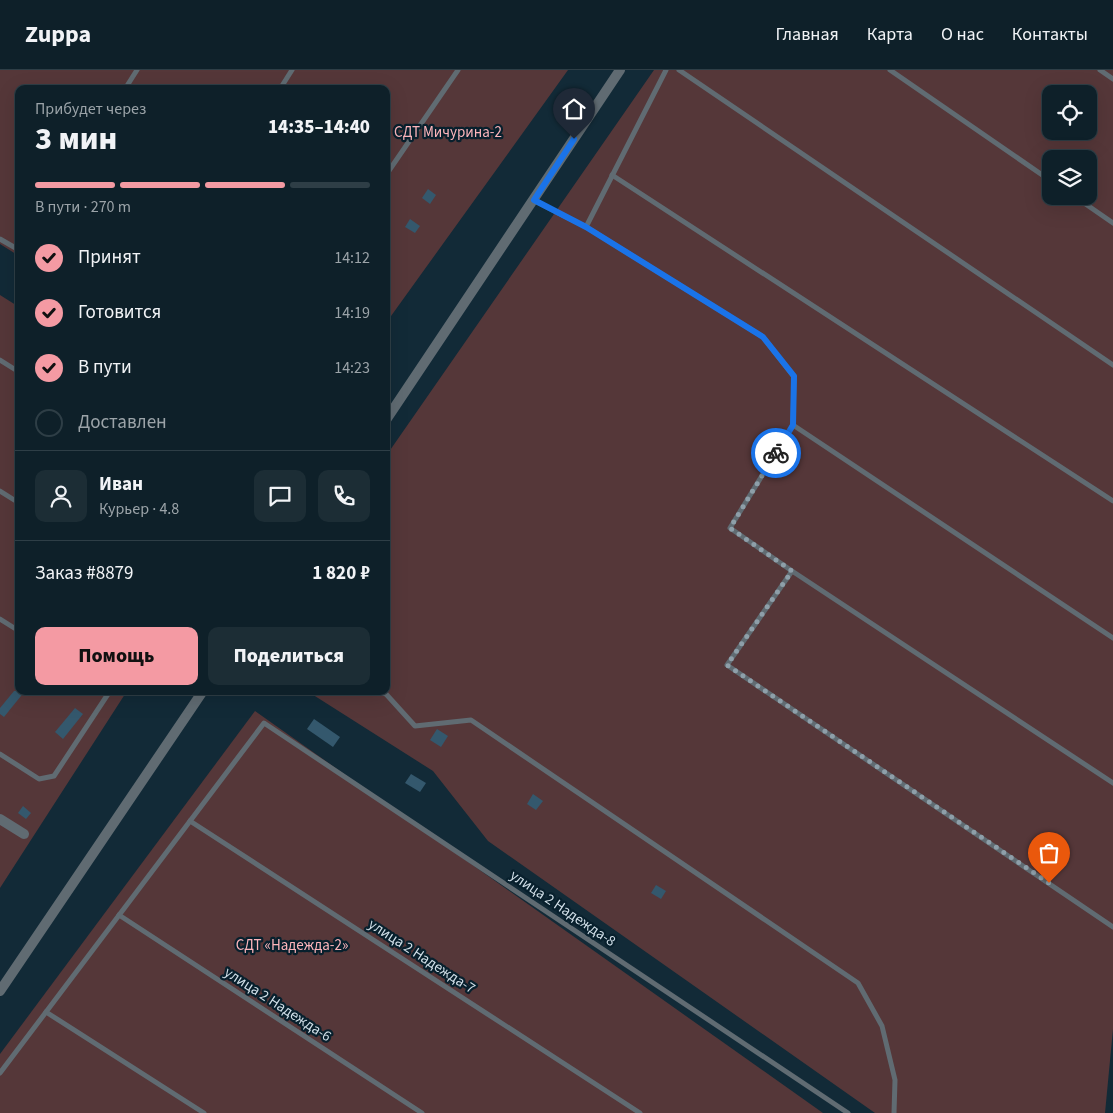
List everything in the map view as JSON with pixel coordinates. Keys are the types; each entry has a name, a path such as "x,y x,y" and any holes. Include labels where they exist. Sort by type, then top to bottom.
{"street":[{"path":"390,414 620,70"},
{"path":"0,991 200,695"},
{"path":"0,819 24,834"}],"lane":[{"path":"128,85 137,70"},
{"path":"283,85 292,70"},
{"path":"390,169 458,70"},
{"path":"586,227 666,70"},
{"path":"679,70 1113,365"},
{"path":"890,70 1042,175"},
{"path":"1100,70 1113,79"},
{"path":"612,175 1113,501"},
{"path":"534,200 586,227 763,337 794,376 793,425 730,528 1113,783"},
{"path":"1087,205 1113,223"},
{"path":"0,239 15,248"},
{"path":"0,360 15,369"},
{"path":"793,425 1113,638"},
{"path":"0,491 15,500"},
{"path":"792,571 727,665 1113,927"},
{"path":"0,619 15,628"},
{"path":"0,754 39,779 54,776 107,695"},
{"path":"387,695 415,726 471,720 858,983 882,1026 895,1080 894,1113"},
{"name":"улица 2 Надежда-8","path":"190,821 264,723 848,1113"},
{"path":"0,1073 190,821"},
{"name":"улица 2 Надежда-7","path":"190,821 640,1113"},
{"name":"улица 2 Надежда-6","path":"119,915 422,1113"},
{"path":"46,1012 204,1113"}],"green space":[{"name":"СДТ Мичурина-2","path":"0,70 568,70 390,317 390,85 15,85 15,253 0,244"},
{"path":"654,70 1113,70 1113,1029 1105,1113 875,1113 488,841 433,771 313,695 390,695 390,450"},
{"path":"0,295 15,304 15,695 124,695 0,888"},
{"name":"СДТ «Надежда-2»","path":"255,711 823,1113 0,1113 0,1054"}],"building":[{"path":"428,189 436,195 430,204 422,198"},
{"path":"410,219 420,226 415,233 405,227"},
{"path":"14,691 15,695 22,695 4,717 0,714 0,708"},
{"path":"75,708 83,714 63,739 55,732"},
{"path":"314,719 340,737 333,747 307,729"},
{"path":"437,729 448,736 441,747 430,740"},
{"path":"411,774 426,783 420,792 405,783"},
{"path":"533,794 543,801 536,810 527,804"},
{"path":"23,806 31,813 26,819 18,813"},
{"path":"656,885 666,891 661,899 651,893"}],"way so far":[{"path":"776,453 730,528 792,571 727,665 1049,883"}],"route":[{"path":"574,139 534,200 586,227 763,337 794,376 793,425 776,453"}]}
